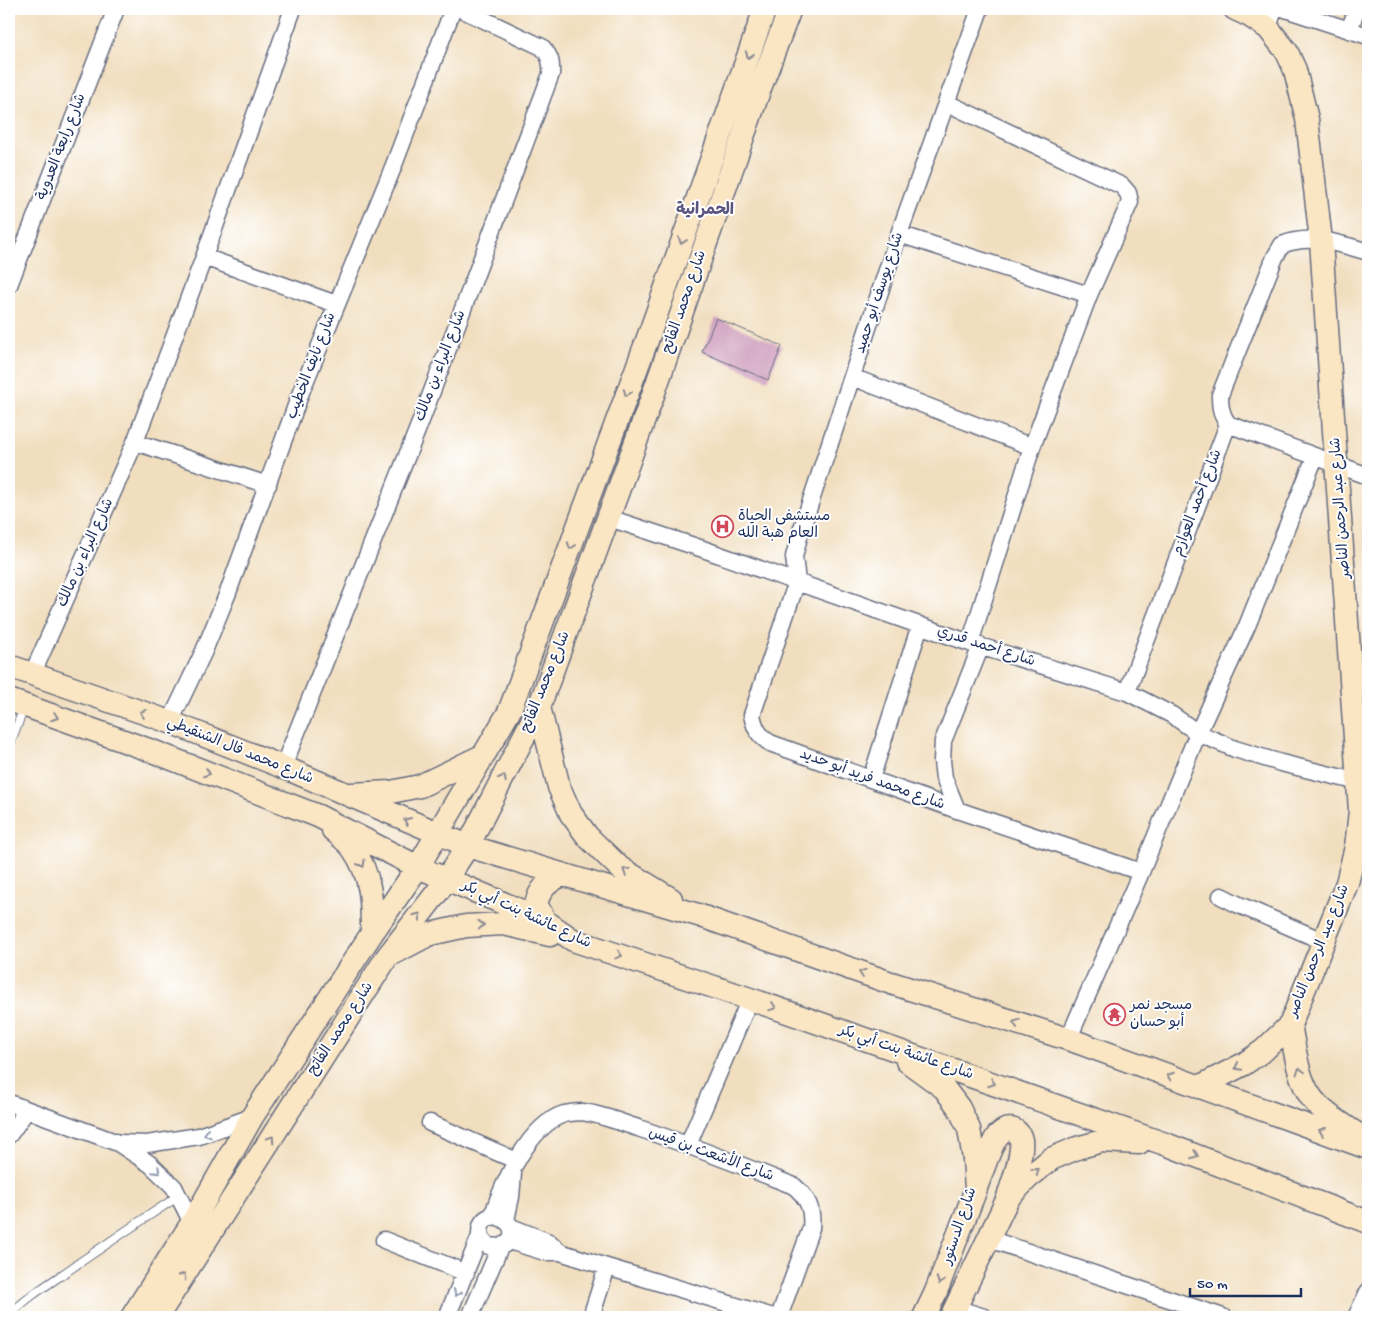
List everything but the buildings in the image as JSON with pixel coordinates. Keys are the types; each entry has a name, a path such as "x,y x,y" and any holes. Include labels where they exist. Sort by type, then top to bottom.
{"main road":[{"name":"شارع محمد الفاتح","path":"132,1317 192,1223 252,1117 372,933 418,867 509,712 649,335 765,9"},
{"name":"شارع محمد الفاتح","path":"157,1317 387,958 447,879 468,846 540,707 652,398 760,88 790,9"},
{"name":"شارع عبد الرحمن الناصر","path":"1199,1087 1244,1064 1290,1025 1325,942 1347,883 1356,847 1360,811 1338,464 1321,241 1307,119 1303,95 1295,70 1271,18 1250,16 1235,9"},
{"name":"شارع محمد فال الشنقيطي","path":"9,666 170,722 283,766 468,846"},
{"name":"شارع محمد فال الشنقيطي","path":"17,703 152,751 318,816 418,867 447,879"},
{"path":"540,707 559,787 571,814 588,837 620,868 698,915"},
{"path":"346,794 391,792 420,786 482,756"},
{"path":"318,816 352,848 367,874 372,901 372,933"},
{"path":"468,846 698,915 891,983 1068,1040 1368,1148"},
{"path":"545,921 536,904 538,893 553,879 562,875"},
{"name":"شارع عائشة بنت أبي بكر","path":"447,879 545,921 573,940 750,999 1168,1145 1368,1222"},
{"path":"387,958 430,934 466,926 504,924 573,940"},
{"name":"شارع عبد الرحمن الناصر","path":"1290,1025 1303,1079 1310,1096 1322,1109 1368,1142"},
{"name":"شارع الدستور","path":"888,1047 944,1088 959,1108 969,1129 974,1159 976,1189 924,1317"},
{"path":"976,1189 996,1138 1003,1131 1016,1130 1020,1135 1021,1150 1008,1198"},
{"name":"شارع الدستور","path":"953,1312 1008,1198 1051,1159 1076,1148 1102,1141 1168,1145"}],"street":[{"name":"شارع رابعة العدوية","path":"9,285 116,9"},
{"name":"شارع البراء بن مالك","path":"32,674 135,442 293,9"},
{"name":"شارع نايف الخطيب","path":"170,722 204,651 227,595 301,392 392,170 453,9"},
{"name":"شارع البراء بن مالك","path":"283,766 422,418 551,74 552,65 549,55 542,47 461,9"},
{"name":"شارع يوسف أبو حميد","path":"797,581 794,557 799,537 899,234 980,9"},
{"path":"1285,9 1368,36"},
{"path":"1349,30 1357,9"},
{"path":"947,103 1122,186 1128,193 1130,202 1089,295 1032,447 976,644 944,741 942,760 944,778 957,810"},
{"path":"899,234 1089,295"},
{"path":"1368,252 1342,244 1302,239 1292,240 1282,245 1275,257 1220,395 1220,409 1222,416 1228,424 1368,476"},
{"path":"204,257 336,304"},
{"path":"852,377 1032,447"},
{"name":"شارع أحمد العوازم","path":"1127,692 1228,424"},
{"path":"135,442 268,485"},
{"path":"1068,1040 1141,872 1198,733 1247,626 1315,457"},
{"name":"شارع أحمد قدري","path":"609,518 976,644 1127,692 1172,715 1198,733 1235,749 1281,763 1359,782"},
{"name":"شارع محمد فريد أبو حديد","path":"797,581 752,715 754,727 760,736 770,743 957,810 1141,872"},
{"path":"871,779 920,625"},
{"path":"1221,896 1325,942"},
{"path":"688,1144 750,999"},
{"path":"9,1103 118,1143 150,1164 174,1187 192,1223"},
{"path":"9,1135 27,1110"},
{"name":"شارع الأشعث بن قيس","path":"515,1166 538,1132 549,1122 564,1114 580,1112 597,1115 688,1144 794,1186 803,1194 809,1204 812,1216 811,1228 779,1317"},
{"path":"118,1143 147,1144 199,1136 252,1117"},
{"path":"430,1123 515,1166 512,1197 503,1230 470,1317"},
{"path":"447,1317 480,1236 482,1224 503,1230 545,1252 560,1252 607,1268 773,1317"},
{"path":"480,1236 488,1246 503,1230"},
{"path":"989,1238 1222,1317"},
{"path":"384,1240 466,1273"},
{"path":"591,1317 607,1268"},
{"path":"1356,1317 1368,1292"},
{"path":"953,1312 984,1317"}],"lane":[{"path":"9,746 17,703"},
{"path":"9,1316 44,1288 178,1196"}],"place":[{"name":"مستشفى الحياة العام هبة الله","path":"722,526"},
{"name":"مسجد نمر أبو حسان","path":"1114,1015"}],"district":[{"name":"الحمرانية","path":"705,211"}]}
